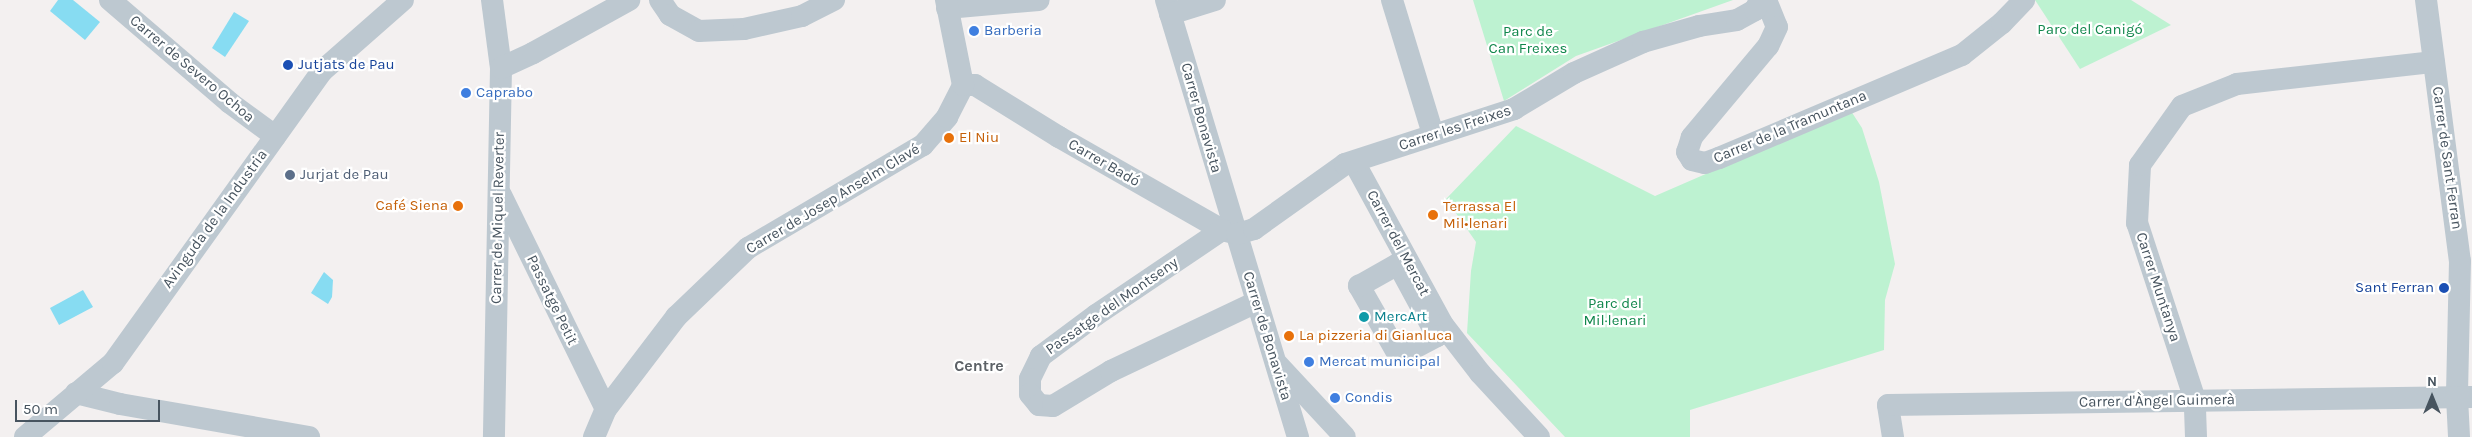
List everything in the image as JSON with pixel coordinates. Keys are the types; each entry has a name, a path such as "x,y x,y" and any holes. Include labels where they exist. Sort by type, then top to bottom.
{"street":[{"name":"Carrer de Severo Ochoa","path":"110,0 230,103 275,136"},
{"name":"Avinguda de la Industria","path":"25,437 49,428 76,393 113,363 320,72 403,0"},
{"name":"Carrer de Miquel Reverter","path":"492,0 501,68 494,437"},
{"path":"501,68 533,53 628,0"},
{"path":"660,0 670,15 699,31 744,28 802,16 834,0"},
{"path":"965,90 946,4 1039,0"},
{"path":"1168,7 1215,0"},
{"path":"1392,0 1433,134"},
{"name":"Carrer les Freixes","path":"1229,232 1254,229 1345,164 1514,109 1574,73 1643,42 1699,26 1737,20 1755,10 1760,0"},
{"name":"Carrer de la Tramuntana","path":"1766,0 1777,27 1768,46 1692,137 1688,152 1692,160 1705,163 1718,158 1962,55 2002,23 2024,0"},
{"name":"Carrer de Sant Ferran","path":"2426,0 2460,260 2465,397 2459,437"},
{"name":"Carrer Bonavista","path":"1168,7 1227,208 1229,232"},
{"name":"Carrer Muntanya","path":"2196,437 2195,400 2137,223 2140,165 2182,106 2237,84 2434,62"},
{"name":"Carrer Badó","path":"965,90 1059,137 1229,232"},
{"name":"Carrer de Josep Anselm Clavé","path":"594,437 606,409 676,317 748,248 923,145 947,117 965,90"},
{"name":"Carrer del Mercat","path":"1354,162 1443,326 1480,373 1539,437"},
{"name":"Passatge Petit","path":"499,190 606,409"},
{"name":"Carrer de Bonavista","path":"1229,232 1256,302 1298,437"},
{"name":"Passatge del Montseny","path":"1229,232 1096,315 1041,356 1030,379 1030,394 1038,405 1053,406 1110,371 1256,302"},
{"path":"1274,360 1345,437"},
{"path":"76,393 120,404 309,437"},
{"name":"Carrer d'Àngel Guimerà","path":"1893,437 1888,405 2465,397"}],"green space":[{"name":"Parc de Can Freixes","path":"1473,0 1733,0 1576,56 1504,101"},
{"name":"Parc del Canigó","path":"2035,0 2131,0 2171,25 2080,69"},
{"name":"Parc del Mil·lenari","path":"1851,111 1862,128 1879,182 1895,264 1885,300 1884,350 1690,410 1690,437 1565,437 1467,333 1471,271 1476,242 1446,199 1516,126 1655,196"}],"water":[{"path":"58,0 73,0 100,22 85,40 50,11"},
{"path":"234,12 249,21 225,57 212,48"},
{"path":"324,272 333,280 332,297 328,304 311,293"},
{"path":"83,290 93,307 59,325 50,308"}],"place":[{"name":"Barberia","path":"974,31"},
{"name":"Jutjats de Pau","path":"288,65"},
{"name":"Caprabo","path":"466,93"},
{"name":"El Niu","path":"949,138"},
{"name":"Jurjat de Pau","path":"290,175"},
{"name":"Café Siena","path":"458,206"},
{"name":"Terrassa El Mil•lenari","path":"1433,215"},
{"name":"Sant Ferran","path":"2444,288"},
{"name":"MercArt","path":"1364,317"},
{"name":"La pizzeria di Gianluca","path":"1289,336"},
{"name":"Mercat municipal","path":"1309,362"},
{"name":"Condis","path":"1335,398"}],"district":[{"name":"Centre","path":"979,366"}]}
